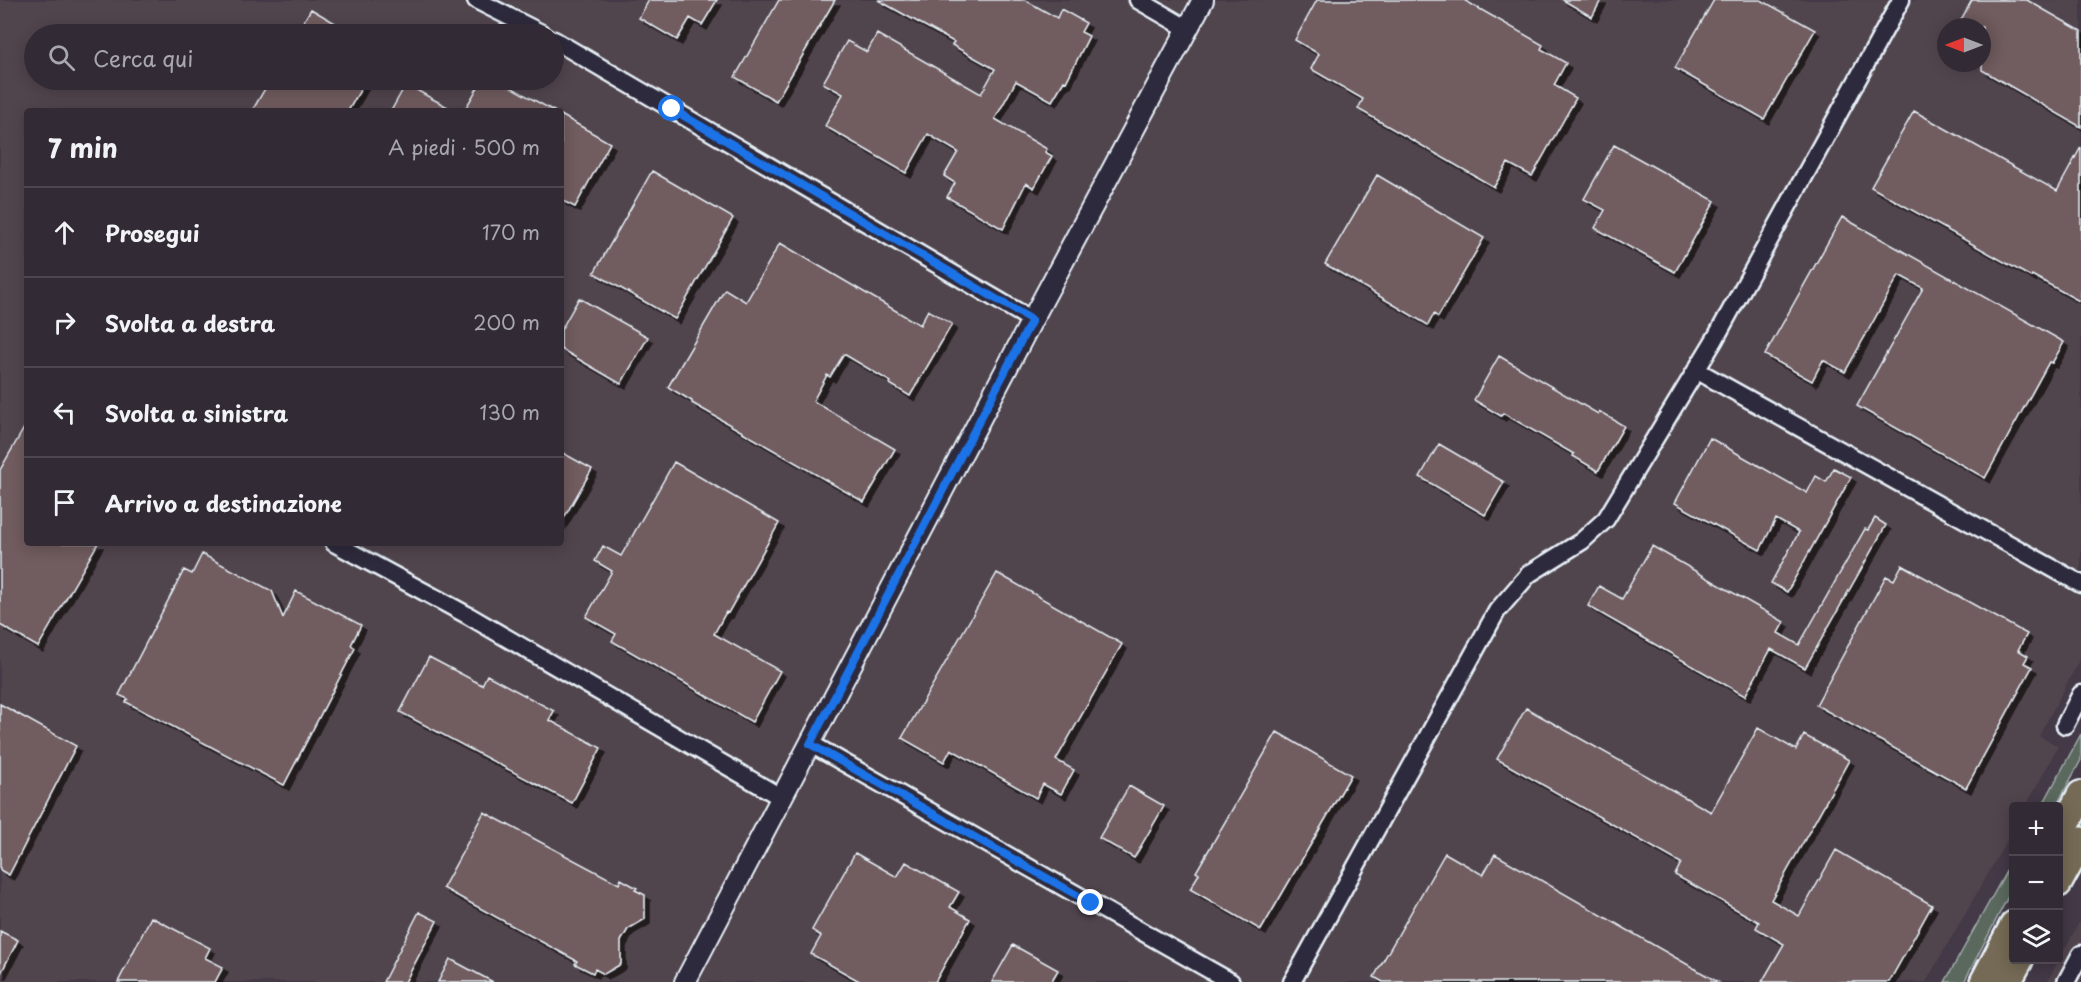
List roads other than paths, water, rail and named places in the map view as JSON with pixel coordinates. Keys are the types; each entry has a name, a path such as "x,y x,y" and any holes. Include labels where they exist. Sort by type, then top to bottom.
{"highway":[{"path":"2063,829 2081,795"},
{"path":"2063,875 2081,841"},
{"path":"1983,982 2009,933"},
{"path":"2007,982 2017,964"}],"street":[{"path":"476,0 523,24"},
{"path":"1138,0 1188,29"},
{"path":"685,982 1032,320 1203,0"},
{"path":"1292,982 1497,611 1529,574 1582,541 1606,519 1696,370 1901,0"},
{"path":"564,46 1032,320"},
{"path":"1696,370 2081,584"},
{"path":"340,546 469,616 782,798"},
{"path":"2065,725 2081,694"},
{"path":"810,744 1231,982"},
{"path":"2066,982 2081,954"}]}
